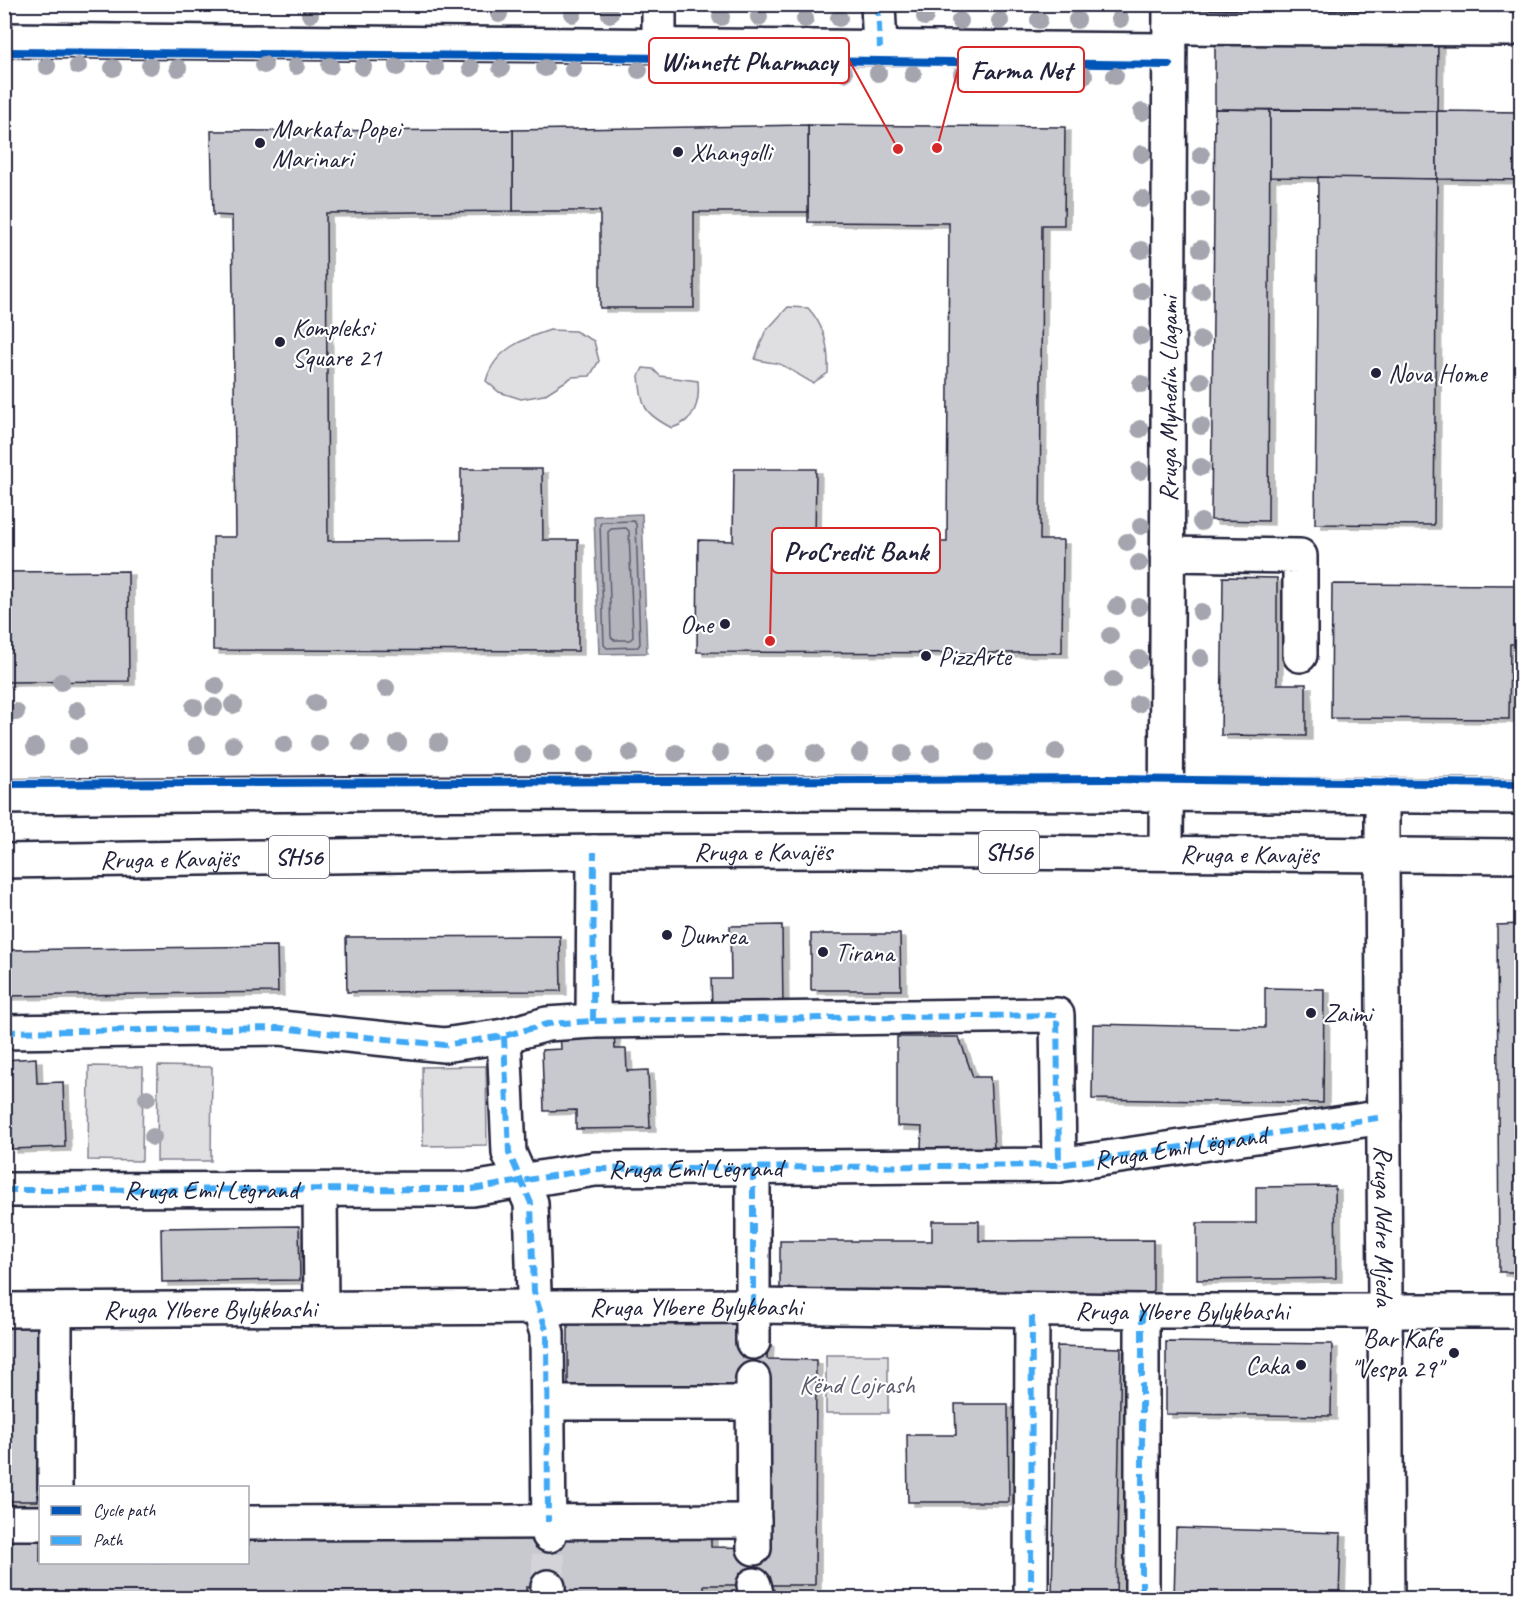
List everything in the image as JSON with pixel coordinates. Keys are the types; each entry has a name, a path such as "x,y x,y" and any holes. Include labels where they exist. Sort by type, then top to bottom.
{"street":[{"path":"659,4 659,45"},
{"path":"878,4 880,48"},
{"path":"4,40 880,48 1170,27 1510,29"},
{"name":"Rruga Myhedin Llagami","path":"1166,854 1170,27"},
{"path":"1167,554 1300,556 1300,655"},
{"name":"SH56","path":"4,797 482,793 1521,796"},
{"name":"Rruga Ndre Mjeda","path":"1382,796 1387,1599"},
{"name":"Rruga e Kavajës","path":"4,861 594,852 862,851 1521,856"},
{"path":"593,1022 594,852"},
{"path":"4,1032 280,1028 444,1045 504,1036 547,1024 1057,1015 1059,1165"},
{"path":"504,1036 509,1153 531,1203 534,1292 547,1333 548,1529"},
{"name":"Rruga Emil Lëgrand","path":"4,1190 472,1189 595,1169 1059,1165 1384,1117"},
{"path":"753,1169 753,1342"},
{"path":"320,1190 321,1308"},
{"name":"Rruga Ylbere Bylykbashi","path":"4,1310 753,1306 1142,1311 1521,1311"},
{"path":"55,1310 55,1486"},
{"path":"1031,1599 1032,1310"},
{"path":"1142,1311 1142,1599"},
{"path":"249,1523 754,1534 753,1391 548,1404"},
{"path":"4,1523 39,1523"}],"green space":[{"path":"788,307 808,308 825,338 828,373 813,383 782,365 755,359 765,332"},
{"path":"550,330 575,331 594,341 599,361 590,376 572,377 544,395 521,399 499,392 486,381 495,361 510,347"},
{"path":"643,368 653,369 660,376 698,381 697,404 686,421 672,428 650,413 641,395 639,376"},
{"path":"89,1066 143,1067 142,1161 88,1160"},
{"path":"158,1066 212,1067 211,1161 157,1161"},
{"path":"486,1066 487,1145 423,1146 422,1067"},
{"name":"Kënd Lojrash","path":"826,1355 888,1355 888,1413 826,1413"}],"water":[{"path":"642,514 647,653 599,654 594,516"}],"building":[{"path":"1225,4 1415,4 1414,18 1225,17"},
{"path":"1509,4 1522,4 1522,18 1509,17"},
{"path":"1215,41 1438,43 1437,111 1215,109"},
{"path":"1215,109 1270,110 1268,521 1211,520"},
{"path":"1270,110 1437,111 1437,179 1270,177"},
{"path":"1437,111 1522,112 1522,180 1437,179"},
{"path":"808,125 1065,127 1064,225 1042,225 1040,540 1063,540 1062,653 697,652 698,540 733,541 734,469 816,469 815,541 947,542 949,223 808,222"},
{"path":"808,125 808,212 694,212 694,308 600,308 600,211 513,211 513,130"},
{"name":"Kompleksi Square 21","path":"513,130 513,211 326,213 328,541 461,540 461,469 542,469 543,540 578,540 578,651 213,650 213,537 236,537 232,216 213,215 211,131"},
{"name":"Nova Home","path":"1318,177 1437,179 1434,525 1315,524"},
{"path":"128,571 129,681 4,682 4,572"},
{"path":"1223,577 1277,578 1277,684 1306,684 1306,736 1221,735"},
{"path":"1332,584 1522,585 1522,644 1510,644 1509,719 1331,718"},
{"path":"1522,924 1522,1272 1499,1272 1497,925"},
{"path":"782,925 783,1006 712,1007 711,979 731,979 730,926"},
{"path":"811,934 900,934 901,990 811,990"},
{"path":"560,936 561,991 347,992 346,937"},
{"path":"277,946 278,992 4,996 4,950"},
{"path":"1265,988 1324,989 1323,1103 1092,1099 1093,1024 1265,1028"},
{"path":"614,1031 615,1049 626,1049 627,1071 648,1070 650,1128 576,1129 576,1110 544,1111 542,1050 561,1049 560,1032"},
{"path":"897,1037 959,1037 973,1077 990,1077 994,1148 921,1148 922,1127 897,1126"},
{"path":"36,1058 37,1083 63,1082 65,1147 11,1149 11,1136 4,1136 4,1060"},
{"path":"1335,1186 1336,1278 1197,1280 1197,1223 1256,1223 1256,1187"},
{"path":"932,1221 979,1221 979,1241 1153,1240 1153,1294 780,1296 780,1241 932,1241"},
{"path":"299,1226 300,1280 162,1282 161,1228"},
{"path":"568,1316 738,1317 768,1343 767,1359 816,1360 815,1585 704,1585 704,1598 563,1598 548,1587 526,1587 526,1598 4,1598 4,1532 39,1532 39,1564 249,1564 249,1534 711,1536 711,1547 770,1548 770,1379 735,1379 734,1392 568,1391"},
{"path":"4,1318 37,1318 38,1501 4,1501"},
{"path":"1166,1342 1332,1344 1331,1416 1166,1414"},
{"path":"1057,1346 1121,1348 1116,1598 1052,1598"},
{"path":"955,1404 1008,1404 1009,1502 908,1502 907,1435 956,1435"},
{"path":"1176,1528 1341,1533 1339,1598 1174,1598"}],"tunnel":[{"path":"548,1587 549,1535"}],"marked path":[{"path":"878,4 880,48"},
{"path":"593,1021 594,852"},
{"path":"4,1032 280,1028 444,1045 504,1036 547,1024 593,1021 1057,1015 1059,1165"},
{"path":"504,1036 509,1153 531,1203 534,1292 547,1333 548,1522"},
{"path":"4,1190 472,1189 595,1169 1059,1165 1384,1117"},
{"path":"753,1169 753,1306"},
{"path":"1031,1598 1032,1310"},
{"path":"1142,1311 1142,1598"}],"cycle path":[{"path":"4,52 1169,65"},
{"path":"4,784 1107,779 1522,784"}],"place":[{"name":"Markata Popei Marinari","path":"260,143"},
{"name":"Farma Net","path":"937,148"},
{"name":"Winnett Pharmacy","path":"898,149"},
{"name":"Xhangolli","path":"678,152"},
{"name":"Kompleksi Square 21","path":"280,342"},
{"name":"Nova Home","path":"1376,373"},
{"name":"One","path":"725,624"},
{"name":"ProCredit Bank","path":"770,641"},
{"name":"PizzArte","path":"926,656"},
{"name":"Dumrea","path":"667,935"},
{"name":"Tirana","path":"823,952"},
{"name":"Zaimi","path":"1311,1013"},
{"name":"Bar Kafe \"Vespa 29\"","path":"1454,1353"},
{"name":"Caka","path":"1301,1365"}]}
